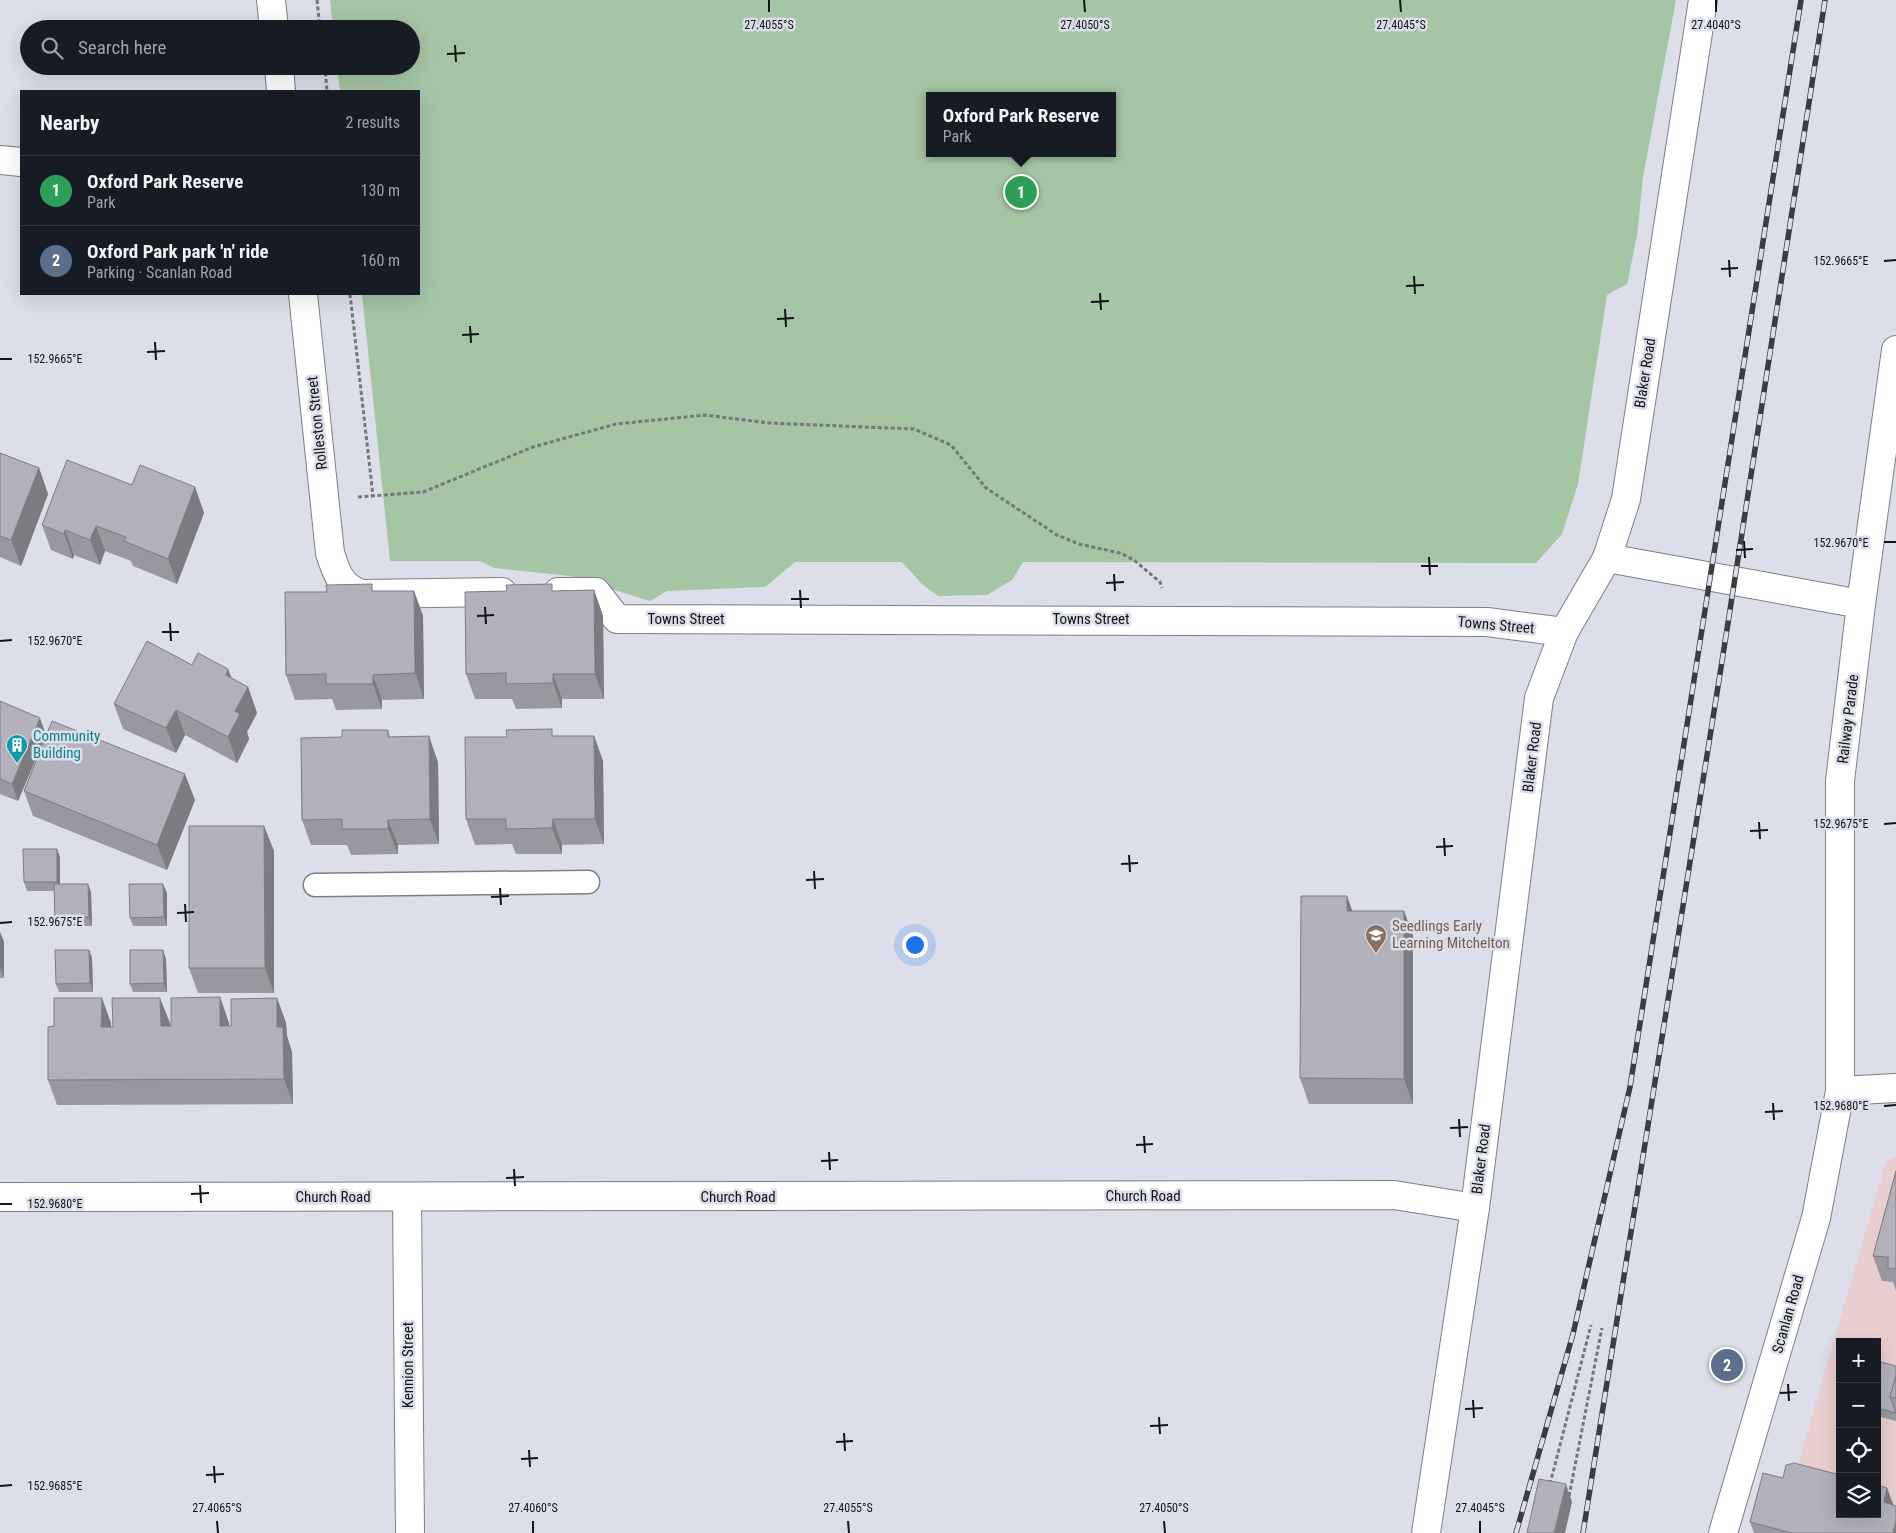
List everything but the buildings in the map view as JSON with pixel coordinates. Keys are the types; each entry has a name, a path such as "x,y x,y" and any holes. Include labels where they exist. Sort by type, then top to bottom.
{"street":[{"path":"271,0 273,20"},
{"name":"Blaker Road","path":"1426,1533 1475,1208 1540,698 1564,632 1607,558 1626,499 1703,0"},
{"path":"279,75 281,90"},
{"path":"0,160 20,162"},
{"name":"Rolleston Street","path":"303,295 330,553 338,576 343,584 351,591 362,594 596,592 617,619"},
{"name":"Railway Parade","path":"1840,1091 1840,781 1861,604 1896,350"},
{"path":"1607,558 1861,604"},
{"name":"Towns Street","path":"617,619 1164,619 1488,622 1564,632"},
{"path":"1840,1091 1896,1088"},
{"name":"Scanlan Road","path":"1723,1533 1816,1218 1840,1091"},
{"name":"Church Road","path":"0,1197 1394,1196 1475,1208"},
{"name":"Kennion Street","path":"407,1198 410,1533"}],"lane":[{"path":"314,885 588,882"}],"path":[{"path":"317,0 319,20"},
{"path":"326,75 328,90"},
{"path":"350,295 373,496"},
{"path":"325,499 423,492 533,447 616,424 705,415 769,423 914,429 950,445 986,488 1057,535 1079,544 1120,553 1134,560 1160,582 1164,593 1164,619"},
{"path":"1549,1487 1591,1325"},
{"path":"1568,1501 1602,1328"}],"shaded area":[{"path":"1896,1157 1896,1533 1778,1533 1886,1161"}],"green space":[{"path":"330,0 1676,0 1643,177 1637,236 1627,284 1607,295 1578,484 1562,534 1536,563 1023,562 1012,580 987,595 938,596 922,584 902,562 795,562 765,587 667,591 650,601 570,576 494,568 480,561 390,561 362,295 420,295 420,90 340,90 338,75 420,75 420,20 332,20"}],"railway":[{"path":"1516,1533 1573,1334 1630,1087 1801,0"},
{"path":"1583,1533 1825,0"}],"place":[{"name":"Oxford Park Reserve","path":"1021,192"},
{"name":"Community Building","path":"17,764"},
{"name":"Seedlings Early Learning Mitchelton","path":"1376,954"},
{"name":"Oxford Park park 'n' ride","path":"1727,1365"}]}
